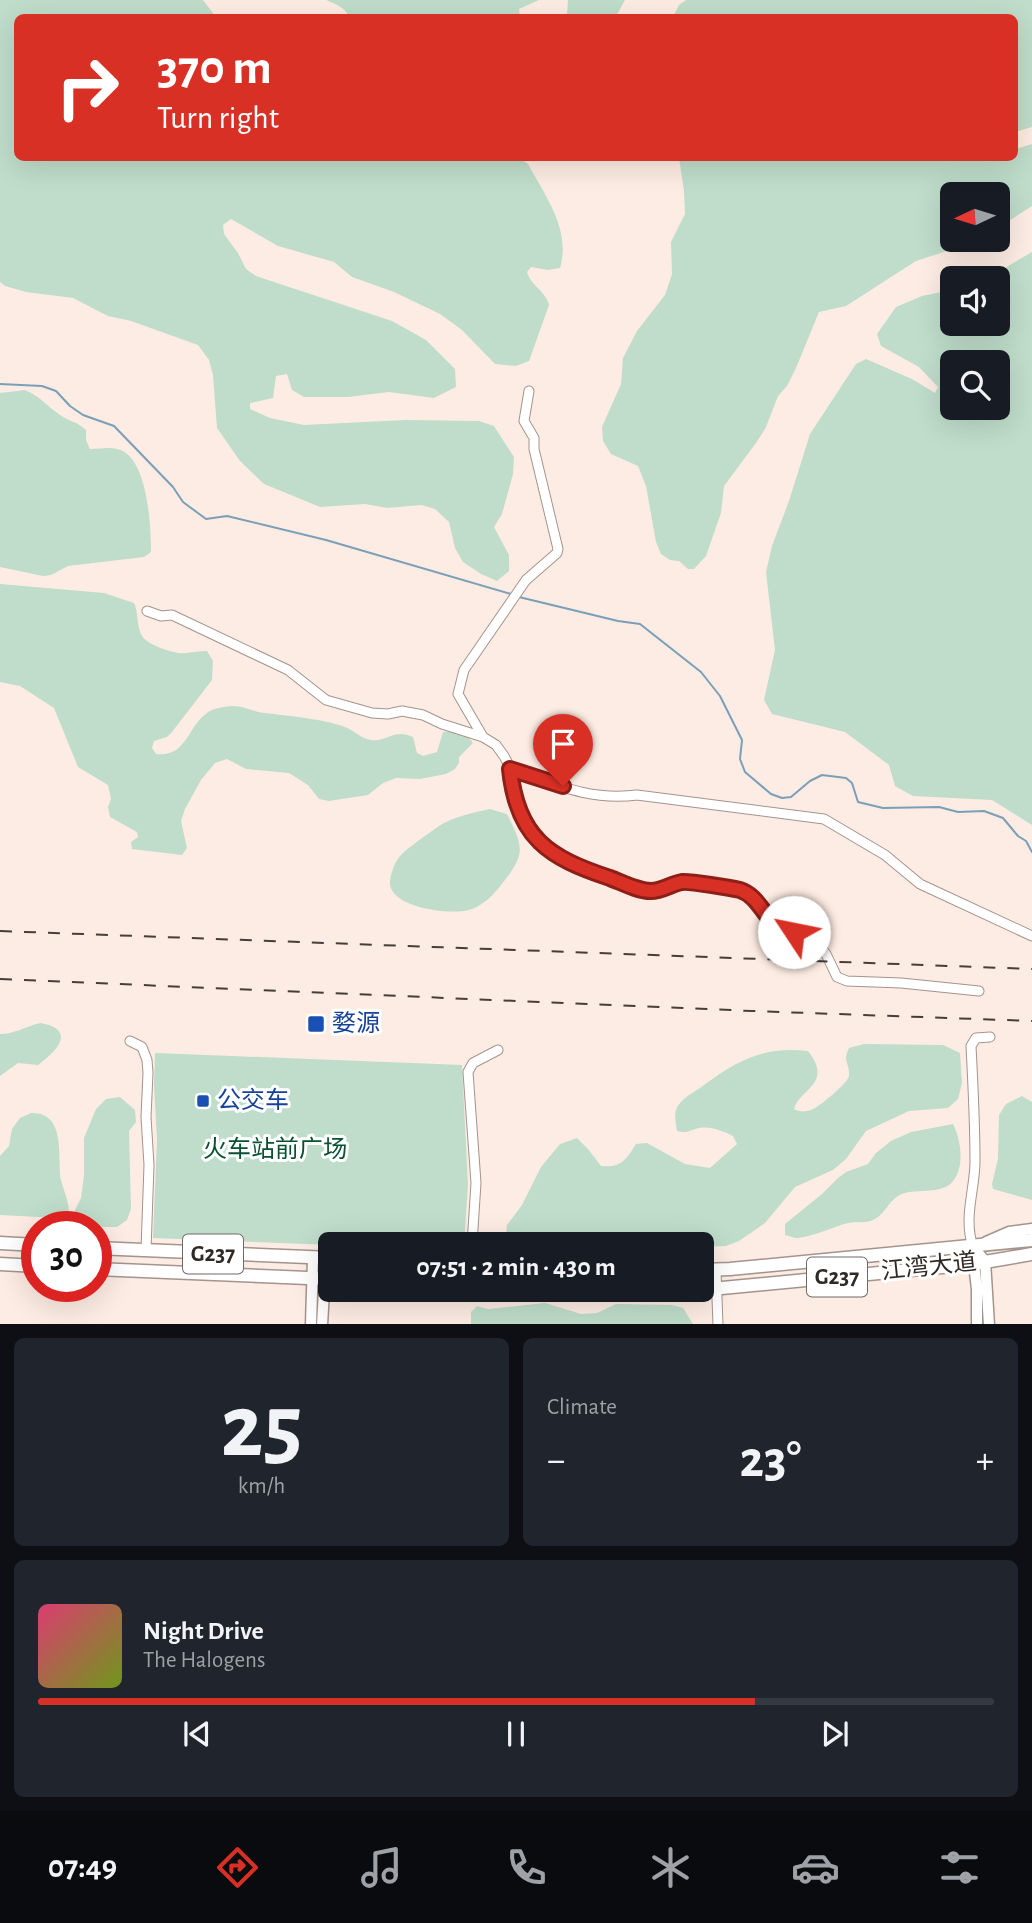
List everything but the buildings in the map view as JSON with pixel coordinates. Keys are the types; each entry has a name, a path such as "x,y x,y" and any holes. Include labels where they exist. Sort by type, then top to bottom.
{"highway":[{"name":"江湾大道","path":"716,1270 1032,1240"},
{"path":"0,1243 21,1244"},
{"name":"G237","path":"112,1249 318,1258"},
{"name":"江湾大道","path":"714,1289 979,1263 1032,1254"},
{"path":"0,1265 21,1266"},
{"name":"G237","path":"112,1270 318,1278"}],"main road":[{"path":"989,1324 979,1263 973,1247 1009,1232 1032,1229"},
{"path":"977,1324 979,1263"},
{"path":"311,1324 318,1298"},
{"path":"322,1302 322,1324"}],"street":[{"path":"482,737 460,699 460,680 464,670 526,580 557,553 558,549 534,449 534,438 524,421 529,391"},
{"path":"147,611 161,616 172,615 288,670 326,700 372,713 402,711 423,715 496,745 510,769 516,806 530,832 557,857 570,863 645,890 659,891 689,882 740,890 753,897 772,921 816,942 838,977 847,981 979,991"},
{"path":"510,769 589,795 637,795 824,819 885,855 920,884 1032,936"},
{"path":"973,1247 969,1214 975,1164 971,1046 976,1038 990,1037"},
{"path":"130,1041 142,1047 147,1063 149,1164 146,1250"},
{"path":"473,1232 476,1183 468,1072 472,1063 498,1050"},
{"path":"716,1270 718,1324"}],"green space":[{"path":"0,0 203,0 214,14 14,14 14,161 524,161 555,214 563,254 560,268 548,270 531,267 527,272 549,305 529,361 516,366 495,364 462,330 440,314 394,292 352,277 334,262 278,246 231,219 223,225 224,234 246,269 256,276 392,321 426,340 455,369 456,387 434,398 389,392 348,397 304,397 292,390 287,374 276,376 273,398 250,403 250,409 270,418 304,425 405,420 479,421 494,426 514,457 513,474 502,514 494,527 509,555 509,571 497,581 463,562 455,548 449,522 435,509 422,505 387,508 365,504 320,507 264,484 240,461 217,428 213,375 209,360 198,345 131,321 108,316 73,298 26,292 0,282"},
{"path":"326,0 539,0 519,9 520,14 348,14"},
{"path":"568,0 625,0 617,14 567,14"},
{"path":"686,0 1032,0 1032,127 1018,131 1018,14 674,14 679,5"},
{"path":"1032,144 1032,206 1010,220 1010,182 940,182 940,252 944,252 916,261 846,306 819,312 796,368 787,386 778,396 766,427 724,486 721,513 706,556 694,569 688,569 679,561 670,560 661,554 656,542 646,486 638,466 611,454 603,441 602,427 621,384 623,358 637,331 665,295 672,274 671,242 685,214 679,161 1018,161 1018,148"},
{"path":"1032,252 1032,825 992,800 913,796 895,786 889,765 845,732 772,714 764,700 775,650 766,572 772,546 810,434 856,364 866,359 912,379 935,393 938,387 919,367 881,346 877,334 896,307 922,296 940,292 940,336 1010,336 1008,266"},
{"path":"25,390 86,430 90,449 117,449 127,454 135,464 146,493 151,552 144,557 68,566 43,576 0,567 0,393"},
{"path":"0,584 104,593 134,603 140,632 153,645 178,653 207,651 213,661 212,680 172,732 167,737 154,741 152,748 156,754 167,754 182,745 197,722 212,710 233,706 344,726 364,738 373,740 406,734 413,737 417,753 423,756 437,752 443,732 460,734 473,743 459,757 455,769 446,774 420,779 396,778 383,783 368,795 329,801 319,799 308,785 289,773 246,769 227,759 215,763 201,780 185,809 181,821 187,848 182,855 132,849 131,842 138,837 137,832 110,817 108,807 111,799 108,785 78,767 54,708 20,686 0,682"},
{"path":"490,809 507,814 517,835 520,851 515,866 488,899 472,909 453,912 413,905 394,893 390,885 391,874 401,855 444,823"},
{"path":"41,1023 52,1026 61,1036 52,1054 38,1065 18,1063 0,1076 0,1034"},
{"path":"864,1044 943,1045 960,1053 962,1083 958,1099 948,1108 909,1111 866,1131 846,1159 833,1170 795,1187 765,1223 739,1241 726,1246 714,1246 714,1232 506,1232 507,1225 522,1205 541,1167 560,1144 577,1138 601,1166 618,1164 626,1159 636,1144 647,1143 685,1164 710,1168 737,1144 733,1136 712,1128 677,1131 675,1113 684,1099 728,1068 752,1057 778,1051 808,1051 815,1062 816,1079 794,1109 811,1110 832,1095 849,1076 846,1056 849,1048"},
{"name":"火车站前广场","path":"155,1053 462,1065 468,1185 465,1232 318,1232 318,1244 153,1238 157,1140"},
{"path":"1022,1096 1032,1102 1032,1200 993,1189 992,1184 998,1159 999,1115 1006,1104"},
{"path":"120,1097 135,1110 136,1122 129,1131 131,1209 127,1220 117,1227 112,1227 112,1211 75,1210 81,1198 84,1175 84,1138 96,1109 106,1099"},
{"path":"31,1113 42,1115 50,1120 55,1128 61,1180 69,1211 21,1211 21,1216 0,1215 0,1156 9,1146 12,1129 20,1118"},
{"path":"953,1124 960,1145 960,1161 957,1175 949,1185 936,1190 902,1194 872,1221 848,1223 801,1238 785,1235 785,1224 846,1172 868,1164 876,1153 891,1141 911,1132"},
{"path":"545,1303 581,1314 597,1313 616,1304 672,1305 683,1308 693,1324 471,1324 471,1312 477,1306 488,1309"}],"waterway":[{"path":"0,384 42,386 56,391 83,415 114,426 173,487 183,502 206,519 227,516 326,540 511,594"},
{"path":"519,597 640,624 701,672 720,696 742,740 740,759 745,772 771,794 782,798 791,797 822,775 846,778 852,783 858,802 883,808 939,807 958,812 984,811 1003,818 1018,836 1026,841 1032,852"}],"railway":[{"path":"0,931 1032,969"},
{"path":"0,979 1032,1021"}],"place":[{"name":"婺源","path":"316,1024"},
{"name":"公交车","path":"203,1101"}],"route":[{"path":"563,786 510,769 516,806 530,832 557,857 645,890 659,891 689,882 740,890 753,897 772,921 794,932"}]}
